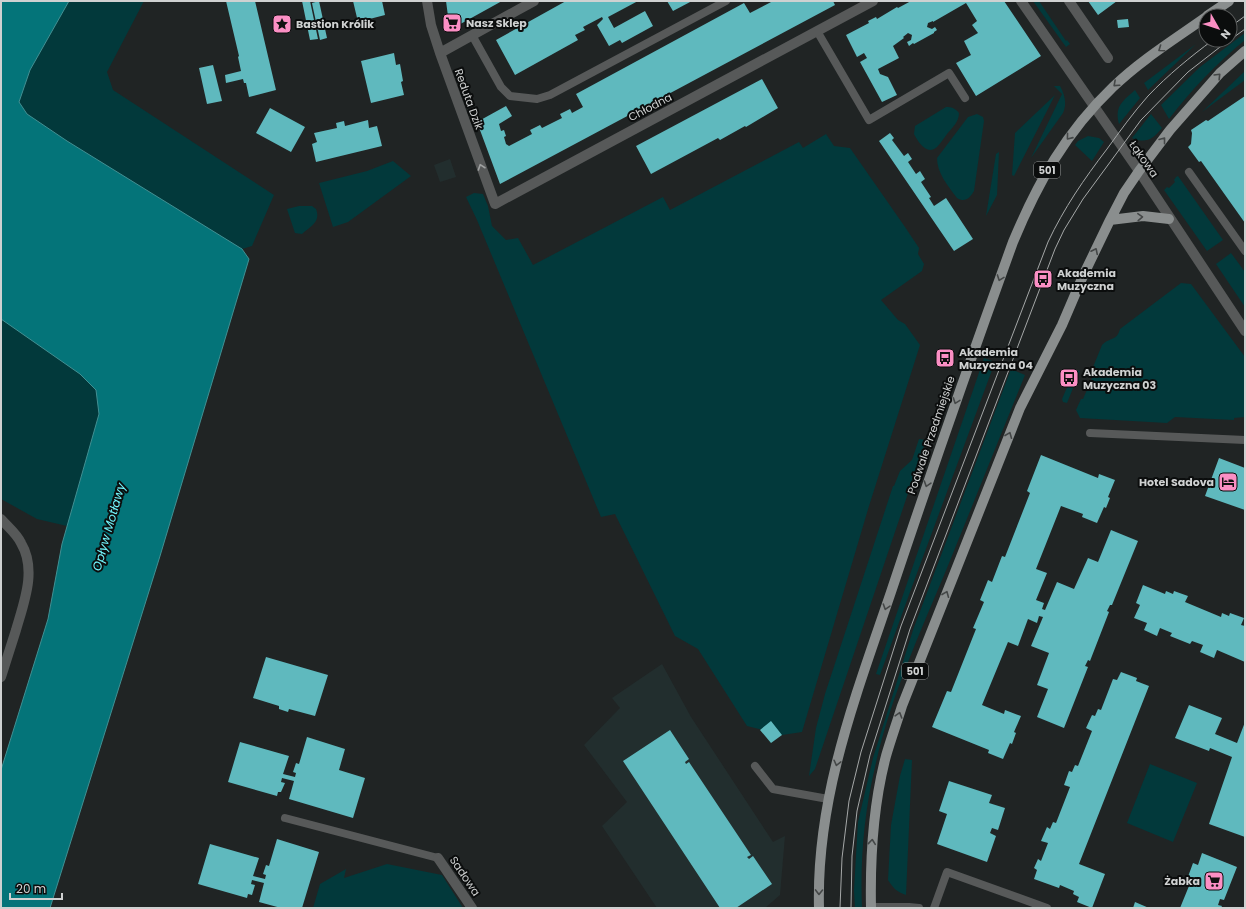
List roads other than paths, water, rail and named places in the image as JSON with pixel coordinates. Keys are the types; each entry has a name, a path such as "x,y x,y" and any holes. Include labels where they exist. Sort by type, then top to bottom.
{"main road":[{"name":"Podwale Przedmiejskie","path":"1219,8 1229,1"},
{"name":"Podwale Przedmiejskie","path":"819,908 818,891 823,831 828,799 846,726 939,447 1013,242 1026,211 1043,177 1064,143 1093,107 1131,71 1198,23"},
{"name":"501","path":"871,907 871,854 876,805 886,756 902,706 1020,408 1059,331 1083,276 1124,193 1184,113 1220,73 1245,51"},
{"path":"1110,220 1143,216 1170,219"}],"street":[{"name":"Reduta Dzik","path":"427,1 431,25 440,53 495,204"},
{"path":"440,53 534,1"},
{"name":"Chłodna","path":"495,204 873,1"},
{"name":"Łąkowa","path":"1021,1 1093,107 1139,171 1245,331"},
{"path":"1070,1 1108,58"},
{"path":"1,519 17,536 22,544 28,562 27,594 1,677"},
{"name":"Sadowa","path":"438,858 472,908"}],"lane":[{"path":"472,35 501,87 510,96 537,99 550,95 726,1"},
{"path":"817,31 869,120 949,73 965,98"},
{"path":"1189,172 1245,251"},
{"path":"1090,433 1241,440 1245,448"},
{"path":"755,766 773,789 828,799"},
{"path":"285,818 438,858"},
{"path":"934,908 947,872 1047,908"},
{"path":"871,907 919,908"}],"water":[{"name":"Opływ Motławy","path":"1,1 69,1 30,70 19,102 27,114 67,141 242,249 249,259 160,556 50,908 1,908 1,770 48,619 62,544 99,414 96,390 80,374 1,319"}],"tram line":[{"path":"1238,21 1245,16"},
{"path":"1238,34 1245,29"},
{"path":"840,908 842,858 849,801 861,752 901,626 1048,242 1061,217 1082,183 1137,109 1171,74 1203,48"},
{"path":"851,908 852,856 857,811 870,755 910,629 1055,249 1064,230 1083,199 1141,120 1188,72 1219,48"}],"place":[{"name":"Nasz Sklep","path":"452,23"},
{"name":"Bastion Królik","path":"282,24"},
{"name":"Akademia Muzyczna","path":"1043,279"},
{"name":"Akademia Muzyczna 04","path":"945,358"},
{"name":"Akademia Muzyczna 03","path":"1069,378"},
{"name":"Hotel Sadova","path":"1228,482"},
{"name":"Żabka","path":"1214,881"}]}
